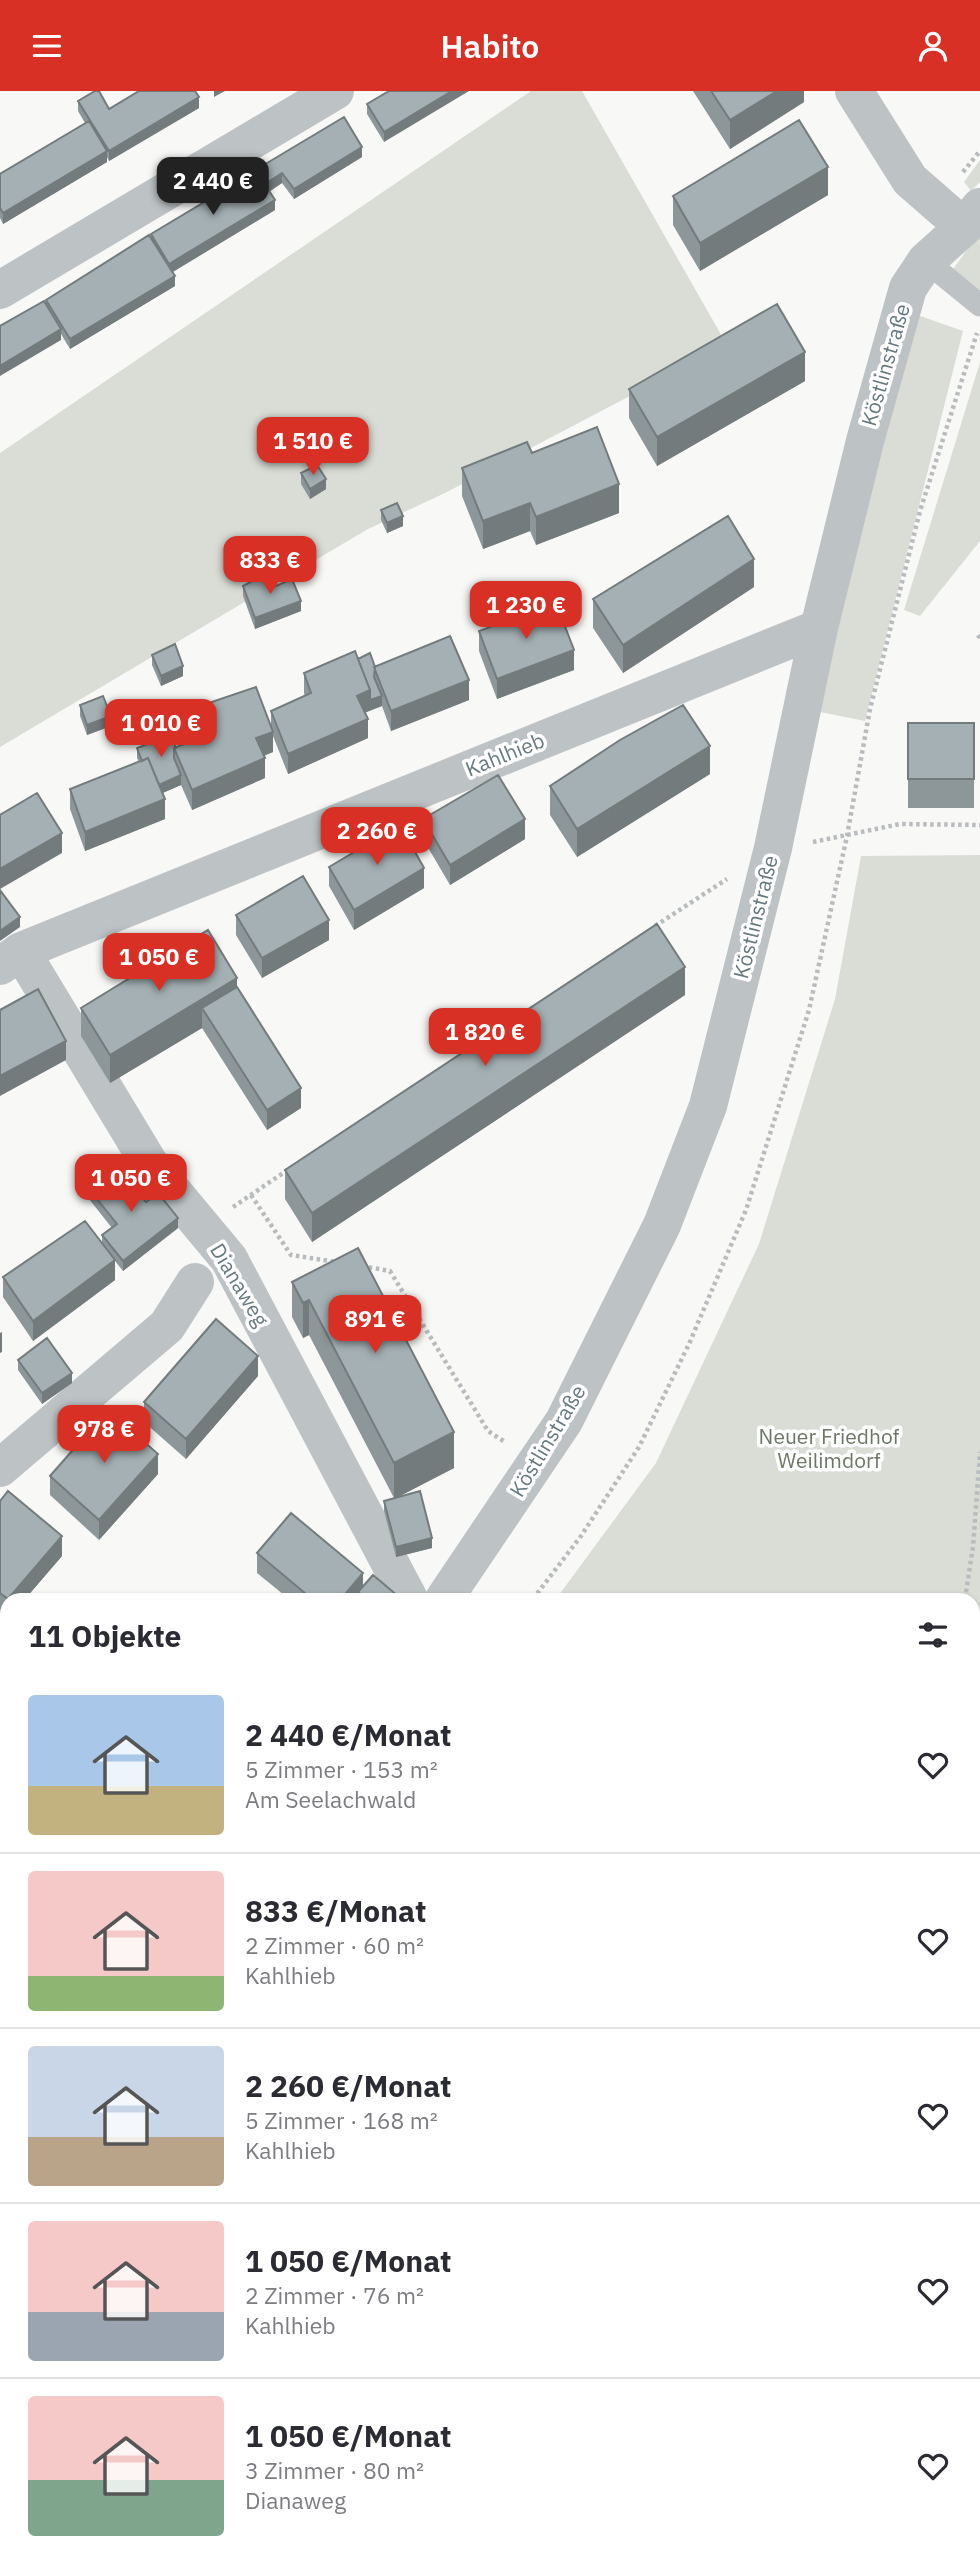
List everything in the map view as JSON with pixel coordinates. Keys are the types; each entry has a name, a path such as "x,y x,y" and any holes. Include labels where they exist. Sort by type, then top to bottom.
{"street":[{"path":"0,290 335,91"},
{"path":"855,91 910,180 972,217"},
{"name":"Köstlinstraße","path":"448,1593 564,1421 662,1225 708,1106 773,848 819,628 865,441 904,301 908,288 926,261 972,217"},
{"name":"Kahlhieb","path":"10,958 819,628"},
{"name":"Dianaweg","path":"10,958 149,1163 229,1259 407,1593"},
{"path":"0,1468 167,1326 195,1282"}],"lane":[{"path":"926,261 980,305"}],"path":[{"path":"538,1593 581,1536 639,1447 689,1344 746,1210 809,1010 870,709 920,511 980,323"},
{"path":"846,836 900,824 980,825"},
{"path":"645,933 773,848"},
{"path":"203,1227 298,1164"},
{"path":"251,1195 291,1255 341,1263"},
{"path":"353,1265 390,1271 488,1431 538,1463"},
{"path":"966,1593 974,1547 980,1452"}],"green space":[{"path":"531,91 582,91 727,345 445,493 368,529 0,747 0,453"},
{"path":"980,160 980,182 971,191 964,182"},
{"path":"980,232 980,290 953,269"},
{"path":"906,311 963,331 865,721 820,712"},
{"path":"980,362 980,541 920,616 904,610"},
{"name":"Neuer Friedhof Weilimdorf","path":"980,855 980,1593 560,1593 656,1463 759,1244 835,999 861,856"}],"building":[{"path":"99,91 109,109 139,91 195,91 199,97 109,151 78,101"},
{"path":"389,91 452,91 384,132 367,104"},
{"path":"711,91 777,91 730,120"},
{"path":"344,117 362,147 294,189 282,173 265,184 257,169"},
{"path":"799,120 828,167 700,243 673,196"},
{"path":"89,121 107,151 3,213 0,208 0,174"},
{"path":"256,171 275,200 169,264 151,234"},
{"path":"149,235 175,276 70,339 46,300"},
{"path":"44,301 61,329 0,366 0,326"},
{"path":"777,304 805,352 657,437 629,389"},
{"path":"597,427 619,484 536,517 530,503 483,521 462,468 527,442 532,453"},
{"path":"317,465 326,479 310,489 301,473"},
{"path":"397,503 403,516 387,523 381,510"},
{"path":"728,516 754,559 623,645 593,599"},
{"path":"264,575 269,589 292,579 301,601 255,618 243,586"},
{"path":"556,603 574,650 497,679 479,631"},
{"path":"450,636 469,680 391,711 374,667"},
{"path":"175,644 183,666 161,676 152,655"},
{"path":"355,651 370,690 357,696 368,719 288,754 271,711 311,693 304,673"},
{"path":"370,653 375,667 374,677 382,696 370,700 370,690 358,659"},
{"path":"256,687 273,732 256,738 265,758 192,790 174,748 210,734 203,705"},
{"path":"103,696 111,716 87,725 80,705"},
{"path":"683,705 710,746 577,829 550,786 620,740"},
{"path":"908,723 974,723 974,779 908,779"},
{"path":"171,735 176,748 174,758 181,775 159,785 148,758 142,761 137,748"},
{"path":"148,758 165,799 85,832 70,789"},
{"path":"498,775 525,819 450,865 423,819"},
{"path":"37,793 62,833 0,869 0,815"},
{"path":"400,825 424,868 354,910 329,867"},
{"path":"303,876 329,920 262,958 236,915"},
{"path":"0,890 20,917 0,931"},
{"path":"657,924 685,967 312,1213 285,1170"},
{"path":"208,930 237,978 110,1055 81,1008"},
{"path":"237,987 301,1088 267,1110 202,1008"},
{"path":"38,989 66,1041 0,1076 0,1010"},
{"path":"118,1166 146,1202 158,1193 178,1218 123,1261 102,1235 117,1224 89,1189"},
{"path":"85,1221 115,1260 33,1321 3,1277"},
{"path":"358,1248 454,1432 394,1463 309,1300 303,1303 292,1282"},
{"path":"216,1319 258,1356 186,1439 144,1402"},
{"path":"47,1338 72,1373 42,1393 18,1360"},
{"path":"108,1410 158,1454 99,1520 50,1476"},
{"path":"8,1491 62,1536 13,1593 0,1593 0,1501"},
{"path":"420,1491 432,1538 396,1547 384,1501"},
{"path":"291,1513 363,1573 346,1593 305,1593 257,1553"},
{"path":"373,1575 394,1593 359,1593"}]}
